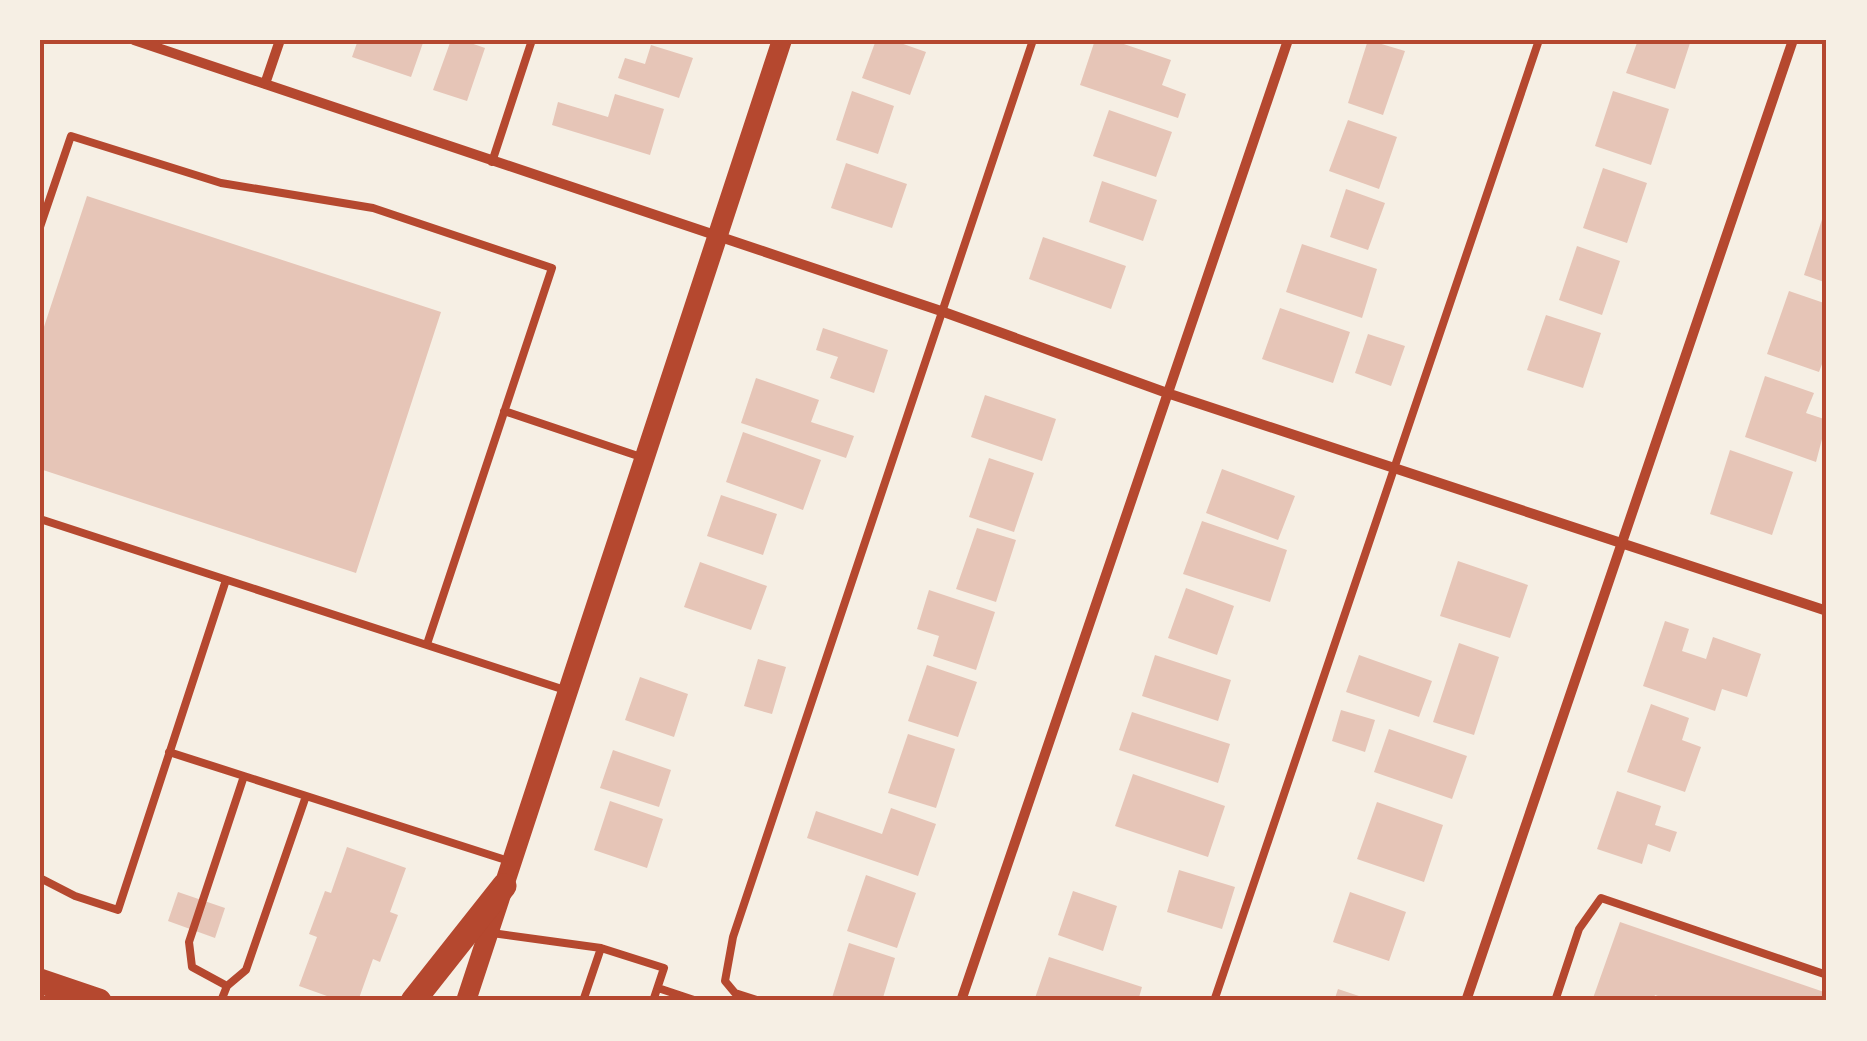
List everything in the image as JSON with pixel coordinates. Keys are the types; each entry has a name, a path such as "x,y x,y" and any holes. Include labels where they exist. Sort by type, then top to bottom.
{"main road":[{"path":"466,1001 782,40"},
{"path":"413,1001 508,874"},
{"path":"40,980 99,1001"}],"street":[{"path":"134,40 941,311 1168,392 1827,611"},
{"path":"265,84 280,40"},
{"path":"962,1001 1288,40"},
{"path":"1466,1001 1792,40"}],"lane":[{"path":"492,162 532,40"},
{"path":"760,1001 735,993 725,981 733,937 1033,40"},
{"path":"1214,1001 1539,40"},
{"path":"40,226 71,136 221,184 373,208 552,268 427,644"},
{"path":"504,411 644,458"},
{"path":"40,519 568,690"},
{"path":"40,878 75,896 118,910 226,580"},
{"path":"169,752 306,796 508,874"},
{"path":"227,986 192,966 188,942 244,776"},
{"path":"221,1001 227,986 246,970 306,796"},
{"path":"1555,1001 1579,928 1601,898 1827,975"},
{"path":"488,932 601,948 664,968 653,1001"},
{"path":"583,1001 601,948"},
{"path":"658,988 697,1001"}],"building":[{"path":"358,40 424,40 411,77 352,57"},
{"path":"451,40 485,48 467,101 433,90"},
{"path":"876,40 892,40 926,52 910,95 862,78"},
{"path":"1095,40 1112,40 1171,60 1162,85 1186,94 1178,118 1080,85"},
{"path":"1368,40 1405,51 1383,115 1348,103"},
{"path":"1638,40 1691,40 1675,89 1626,73"},
{"path":"651,45 693,58 679,98 618,78 625,58 645,64"},
{"path":"852,91 894,106 878,154 836,140"},
{"path":"1613,91 1669,109 1651,165 1595,146"},
{"path":"615,94 664,109 650,155 552,125 558,102 608,117"},
{"path":"1109,110 1172,132 1156,177 1093,156"},
{"path":"1348,120 1397,137 1379,189 1329,171"},
{"path":"846,163 907,184 892,228 831,208"},
{"path":"1603,168 1647,183 1627,243 1583,228"},
{"path":"1102,181 1157,200 1143,241 1089,222"},
{"path":"1346,189 1385,203 1368,250 1330,237"},
{"path":"87,196 441,312 356,573 40,469 40,339"},
{"path":"1827,207 1827,283 1804,275"},
{"path":"1043,237 1126,266 1111,309 1029,279"},
{"path":"1302,244 1377,269 1362,318 1286,292"},
{"path":"1577,246 1620,261 1602,315 1559,300"},
{"path":"1789,291 1827,304 1827,351 1819,372 1767,354"},
{"path":"1280,308 1350,332 1333,383 1262,359"},
{"path":"1546,315 1601,333 1583,388 1527,370"},
{"path":"823,328 888,350 874,393 830,378 838,357 816,350"},
{"path":"1368,334 1405,346 1391,386 1355,373"},
{"path":"1765,376 1814,393 1806,413 1827,420 1816,462 1745,437"},
{"path":"756,378 819,400 811,422 854,436 846,458 741,423"},
{"path":"985,395 1056,419 1042,461 971,437"},
{"path":"743,432 821,460 803,510 726,482"},
{"path":"1730,450 1793,472 1772,535 1710,514"},
{"path":"989,458 1034,473 1014,532 969,517"},
{"path":"1222,469 1295,496 1278,540 1206,513"},
{"path":"721,495 777,514 763,555 707,536"},
{"path":"1202,521 1287,550 1270,602 1183,574"},
{"path":"977,528 1016,540 996,602 956,589"},
{"path":"1458,561 1528,585 1510,638 1440,616"},
{"path":"700,562 767,586 751,630 684,607"},
{"path":"1186,588 1234,606 1217,655 1168,638"},
{"path":"929,590 995,612 976,670 933,656 939,636 917,629"},
{"path":"1665,621 1689,629 1682,651 1706,659 1713,637 1761,654 1747,697 1722,689 1715,711 1643,686"},
{"path":"1459,643 1499,657 1474,735 1433,722"},
{"path":"1155,655 1231,680 1218,721 1142,696"},
{"path":"1359,655 1432,681 1419,717 1346,692"},
{"path":"758,659 786,667 772,714 744,706"},
{"path":"927,665 977,682 958,737 908,721"},
{"path":"640,677 688,694 674,737 625,720"},
{"path":"1651,704 1689,718 1682,740 1701,747 1685,792 1627,772"},
{"path":"1341,710 1375,720 1365,752 1332,741"},
{"path":"1132,712 1230,744 1218,783 1119,750"},
{"path":"1389,729 1467,756 1452,799 1374,772"},
{"path":"908,734 955,749 936,808 888,793"},
{"path":"613,750 671,770 659,807 600,788"},
{"path":"1133,774 1225,806 1208,857 1115,826"},
{"path":"1617,791 1661,806 1655,825 1677,832 1670,852 1648,844 1642,864 1597,849"},
{"path":"610,801 663,819 647,868 594,850"},
{"path":"1377,802 1443,825 1424,882 1357,859"},
{"path":"891,808 936,824 918,876 807,838 816,811 882,834"},
{"path":"347,847 406,868 390,912 398,915 380,962 373,959 358,1001 341,1001 299,986 317,937 309,934 325,891 331,893"},
{"path":"1179,870 1235,887 1222,929 1167,912"},
{"path":"866,875 916,893 897,948 847,931"},
{"path":"1073,891 1117,906 1103,951 1058,935"},
{"path":"178,892 225,908 215,938 168,921"},
{"path":"1350,892 1406,912 1389,961 1333,942"},
{"path":"1620,922 1827,993 1827,1001 1672,1001 1655,995 1653,1001 1592,1001"},
{"path":"849,943 895,958 882,1001 831,1001"},
{"path":"1049,957 1142,987 1138,1001 1034,1001"},
{"path":"1338,989 1371,1000 1371,1001 1334,1001"}]}
